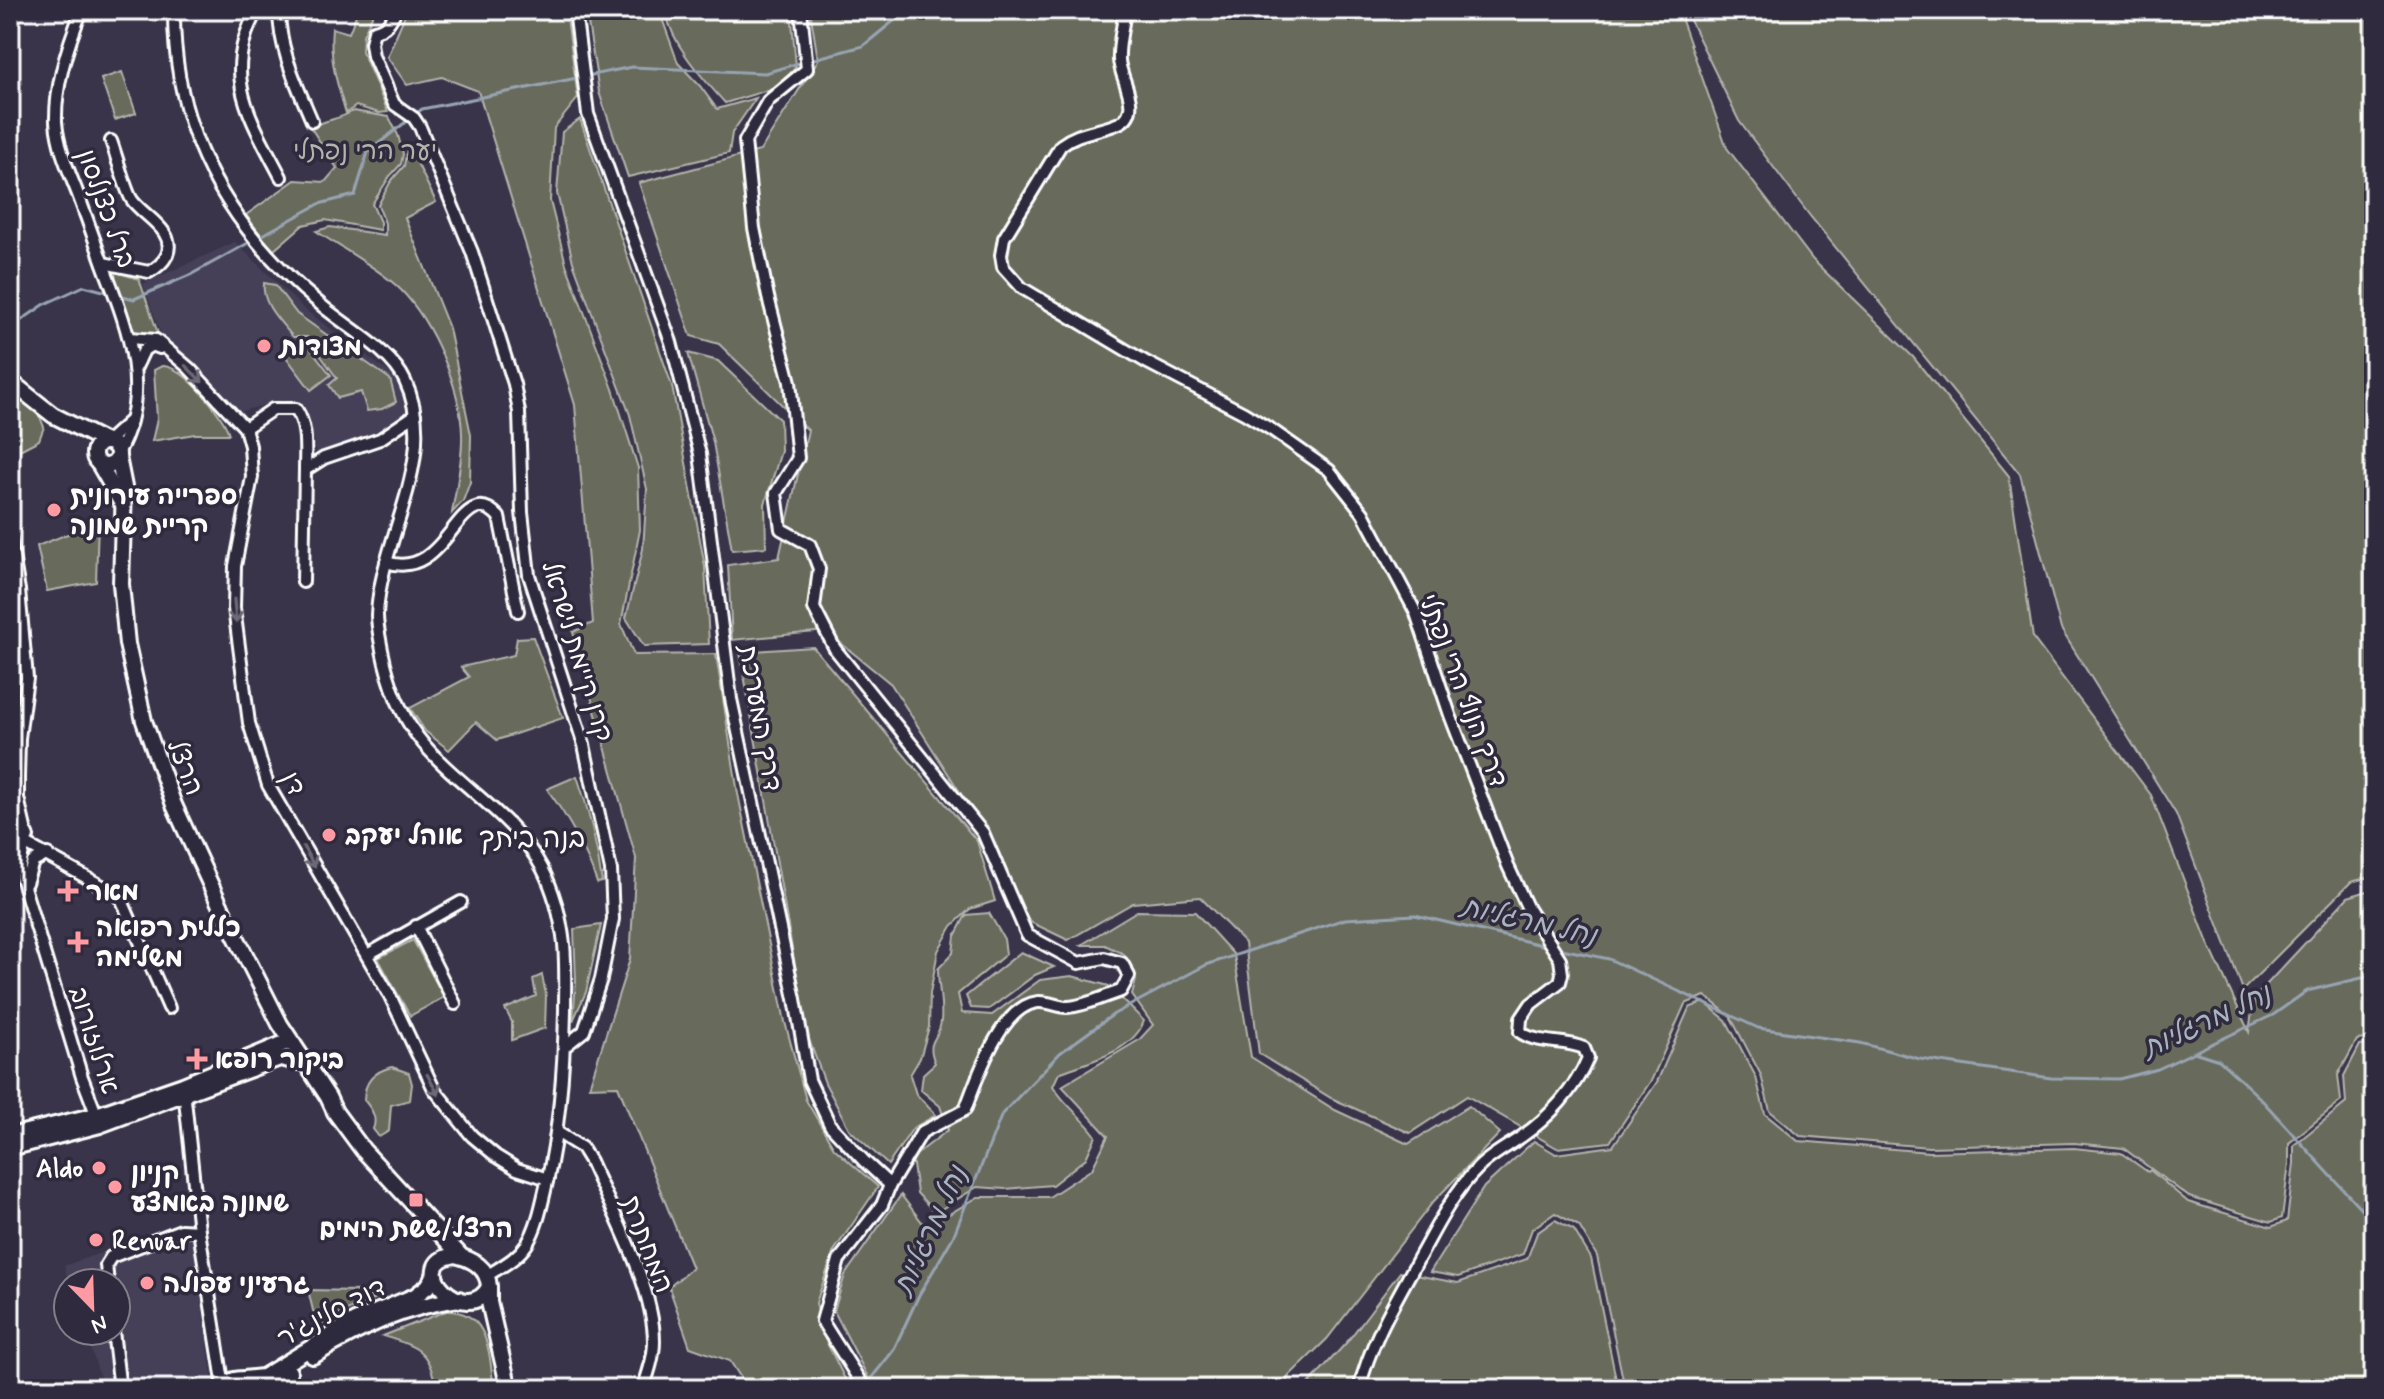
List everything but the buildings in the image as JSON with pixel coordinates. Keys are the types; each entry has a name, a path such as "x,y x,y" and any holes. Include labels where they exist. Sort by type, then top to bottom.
{"street":[{"name":"ברל כצנלסון","path":"82,10 67,54 56,122 64,163 103,263 136,368 136,398 126,439 112,448"},
{"path":"174,10 174,40 183,98 200,149 218,189 248,233 274,261 318,303 393,362 407,384 415,415 415,451 386,562 377,619 387,673 407,720 436,756 515,829 543,870 552,891 564,945 564,1047 557,1132 548,1179 533,1234 525,1247 488,1281 478,1299 463,1300"},
{"path":"257,10 239,54 240,80 249,115 281,177"},
{"path":"279,10 283,49 312,121"},
{"name":"קרן קיימת לישראל","path":"396,10 390,22 381,30 374,31 371,43 373,56 394,104 414,118 420,127 472,252 514,384 519,412 522,512 529,575 584,745 611,870 613,919 604,969 584,1031 564,1047"},
{"name":"דרך המערכת","path":"575,10 588,114 671,342 700,454 731,699 795,999 809,1080 830,1125 890,1185"},
{"path":"801,10 807,69 768,101 745,141 754,228 790,382 798,458 776,493 781,529 810,545 819,569 814,608 835,649 983,833 1027,935 1079,963 1104,958 1122,963 1129,976 1121,991 1069,1007 1037,1002 1008,1017 984,1062 965,1110 922,1132 890,1185 882,1205 839,1260 822,1321 865,1389"},
{"name":"דרך הנוף הרי נפתלי","path":"1125,10 1118,59 1132,104 1129,114 1122,122 1074,135 1061,145 1004,238 1001,255 1003,267 1022,288 1146,362 1272,430 1329,470 1363,513 1416,613 1450,715 1508,866 1528,909 1560,959 1560,982 1531,1004 1521,1019 1520,1032 1528,1038 1573,1043 1584,1048 1588,1058 1581,1076 1560,1102 1524,1135 1478,1168 1459,1190 1388,1311 1365,1365 1359,1389"},
{"path":"103,263 149,272 156,269 168,251 169,241 161,228 129,198 111,141"},
{"path":"129,338 156,340 189,368 245,428 273,409 296,409 304,427 303,582"},
{"path":"136,368 144,350 152,345 166,349"},
{"name":"הרצל","path":"13,382 53,415 112,448 124,487 121,584 128,651 144,721 174,805 298,1062 322,1100 335,1112 363,1150 460,1255"},
{"path":"305,470 324,458 380,439 415,415"},
{"name":"הרצל","path":"71,425 96,460 122,506"},
{"name":"דן","path":"245,428 250,446 252,477 235,566 234,608 249,723 268,785 390,996 434,1089 450,1112 496,1156 517,1169 548,1179"},
{"path":"97,445 112,448 110,465 96,460 97,445"},
{"path":"386,562 399,566 424,560 433,554 468,511 477,507 493,511 499,517 518,611"},
{"name":"ארלוזורוב","path":"10,538 19,590 27,678 14,738 18,798 26,839 20,866 21,877"},
{"name":"ארלוזורוב","path":"10,820 18,798"},
{"path":"10,820 17,822 26,839 120,896 169,1008"},
{"path":"10,855 26,839"},
{"path":"25,889 27,873 33,862 48,854"},
{"name":"ארלוזורוב","path":"10,855 25,889 98,1120"},
{"path":"367,955 461,902"},
{"path":"416,926 455,1004"},
{"path":"184,1090 289,1044"},
{"name":"הרצל","path":"289,1044 328,1097 335,1112"},
{"path":"10,1148 280,1058 298,1062"},
{"path":"184,1090 199,1231 220,1358 222,1389"},
{"path":"10,1136 98,1120"},
{"name":"המחתרת","path":"557,1132 582,1148 590,1161 644,1290 654,1338 653,1355 643,1389"},
{"name":"הרצל","path":"406,1198 436,1247 435,1271"},
{"path":"106,1267 111,1257 181,1230 199,1231"},
{"path":"496,1336 481,1310 443,1290 435,1271 443,1259 460,1255 481,1267 488,1281 489,1302 509,1389"},
{"name":"דוד סלינג'ר","path":"222,1389 232,1380 246,1382 263,1377 355,1321 415,1296 428,1286 435,1271"},
{"name":"דוד סלינג'ר","path":"268,1389 308,1360 359,1330 411,1309 463,1300"},
{"path":"115,1347 120,1389"},
{"path":"220,1358 246,1382"}],"shaded area":[{"name":"מצודות","path":"235,242 304,309 394,376 409,411 377,431 317,454 308,414 299,405 283,400 238,412 181,352 163,339 143,284"},
{"path":"192,1220 214,1389 104,1389 90,1347 132,1347 132,1267 64,1266"}],"green space":[{"path":"358,10 375,10 363,35 362,51 388,112 379,113 356,106 346,113 333,61 332,28 349,33"},
{"path":"407,10 566,10 578,98 554,128 550,201 566,264 613,389 638,468 640,530 621,624 634,655 716,654 738,794 785,1022 806,1100 834,1148 878,1187 834,1251 816,1303 825,1339 850,1389 748,1389 730,1361 690,1347 669,1287 692,1268 618,1086 589,1087 630,959 636,858 573,632 593,623 575,405 478,91 442,77 407,85 387,57"},
{"path":"586,10 659,10 678,63 717,109 756,98 732,133 729,153 628,177 599,92"},
{"path":"665,10 791,10 796,67 778,87 725,103 681,49"},
{"path":"810,10 1679,12 1727,148 1813,260 1913,357 2009,476 2033,638 2151,795 2208,943 2249,1032 2254,998 2348,897 2374,889 2374,1038 2357,1040 2338,1075 2341,1101 2289,1143 2282,1218 2271,1222 2189,1197 2123,1148 2074,1143 1929,1147 1800,1136 1770,1111 1761,1075 1730,1016 1705,996 1685,1004 1652,1079 1610,1142 1557,1148 1467,1096 1410,1133 1331,1098 1259,1054 1245,943 1200,897 1133,903 1068,940 1026,920 988,836 891,684 826,631 732,640 728,565 779,558 808,430 719,344 691,336 639,183 760,151 818,60"},
{"path":"1685,10 2374,10 2374,876 2351,882 2243,990 2176,814 2061,629 2020,474 1810,216 1739,121"},
{"path":"122,72 136,113 115,120 101,79"},
{"name":"יער הרי נפתלי","path":"353,111 389,117 403,154 401,164 372,204 380,230 325,220 303,225 273,251 246,215 295,180 325,182 337,168 311,128"},
{"path":"580,119 672,386 705,567 709,644 644,646 626,618 643,549 647,489 630,415 573,262 557,193 562,132"},
{"path":"408,144 436,202 405,218 449,328 471,435 470,482 463,501 452,513 462,434 457,397 434,338 413,304 393,282 316,231 330,227 385,235 385,223 378,205 391,181 404,166"},
{"path":"112,271 139,279 160,339 141,337 133,329"},
{"path":"264,283 275,285 297,314 390,379 396,402 382,409 367,411 361,392 338,398 329,385 337,378 307,337 293,337 278,319 266,298"},
{"path":"304,340 331,375 311,390 284,354"},
{"path":"688,353 718,361 780,420 781,451 765,504 766,547 732,550 713,442"},
{"path":"162,366 180,373 201,392 229,434 195,434 152,441 157,419 154,370"},
{"path":"10,401 27,403 40,417 44,427 39,440 10,455"},
{"path":"98,522 96,582 47,591 37,546"},
{"path":"533,637 563,718 497,740 476,722 449,750 425,731 410,708 469,677 461,667 514,655 517,638"},
{"path":"813,647 977,841 995,901 970,909 952,926 938,951 930,993 929,1027 920,1058 910,1075 916,1094 936,1115 913,1128 888,1165 849,1129 825,1083 807,1034 740,652"},
{"path":"577,776 592,828 602,882 597,883 576,834 547,789"},
{"path":"1137,911 1195,912 1234,955 1251,1057 1335,1110 1408,1144 1469,1106 1500,1133 1433,1202 1327,1339 1289,1376 1283,1389 874,1389 834,1311 845,1275 901,1195 925,1226 978,1197 1049,1197 1092,1169 1108,1136 1062,1086 1139,1040 1153,1025 1132,995 1136,980 1124,954 1105,945 1081,945"},
{"path":"989,913 1004,939 1006,954 958,994 962,1013 992,1015 1040,980 1072,976 1109,986 1144,1021 1130,1041 1095,1060 1059,1073 1053,1086 1096,1136 1086,1158 1052,1185 1005,1189 977,1187 935,1213 917,1193 912,1158 948,1130 940,1106 921,1090 923,1074 935,1063 931,1049 941,1021 938,969 953,953 955,936 966,915"},
{"path":"601,925 586,992 573,1021 576,981 574,929"},
{"path":"413,940 444,997 410,1016 378,958"},
{"path":"1021,952 1054,967 1035,975 989,1009 971,1008 966,996"},
{"path":"542,975 546,995 545,1028 512,1040 512,1022 505,1009 536,996 533,979"},
{"path":"1704,1002 1726,1020 1756,1077 1765,1114 1798,1141 1929,1152 2074,1148 2121,1153 2148,1172 2150,1170 2188,1202 2271,1227 2287,1221 2294,1145 2346,1103 2344,1076 2360,1045 2374,1043 2374,1389 1625,1389 1597,1256 1579,1226 1555,1213 1532,1229 1523,1254 1458,1277 1430,1272 1484,1187 1534,1141 1556,1154 1613,1146 1657,1082 1689,1008"},
{"path":"392,1067 409,1073 412,1084 410,1100 391,1105 389,1131 379,1137 373,1129 374,1117 364,1100 366,1087 380,1071"},
{"path":"1555,1220 1574,1230 1591,1258 1618,1389 1304,1389 1347,1342 1400,1272 1458,1283 1527,1259 1537,1233"},
{"path":"308,1290 361,1291 374,1299 317,1327"},
{"path":"446,1311 471,1318 479,1326 488,1349 494,1389 436,1389 430,1366 420,1352 383,1336"}],"waterway":[{"path":"810,60 863,46 907,10"},
{"path":"119,295 134,299 192,274 319,204 355,195 368,152 422,109 632,67 765,73 802,62"},
{"path":"10,328 45,304 84,286 111,293"},
{"name":"נחל מרגליות","path":"865,1386 893,1351 919,1295 953,1237 1002,1114 1060,1053 1114,1014 1206,965 1345,919 1415,915 1546,946"},
{"name":"נחל מרגליות","path":"1557,948 1609,959 1758,1028 1860,1043 1920,1059 2051,1078 2119,1079 2158,1069 2273,1015 2307,991 2374,975"},
{"path":"2194,1052 2219,1060 2260,1098 2374,1223"}],"place":[{"name":"מצודות","path":"264,346"},
{"name":"ספרייה עירונית קריית שמונה","path":"54,510"},
{"name":"אוהל יעקב","path":"329,835"},
{"name":"מאר","path":"68,891"},
{"name":"כללית רפואה משלימה","path":"78,942"},
{"name":"ביקור רופא","path":"197,1059"},
{"name":"Aldo","path":"99,1168"},
{"name":"קניון שמונה באמצע","path":"115,1187"},
{"name":"הרצל/ששת הימים","path":"416,1200"},
{"name":"Renuar","path":"96,1240"},
{"name":"גרעיני עפולה","path":"147,1283"}],"district":[{"name":"בנה ביתך","path":"532,837"}]}
